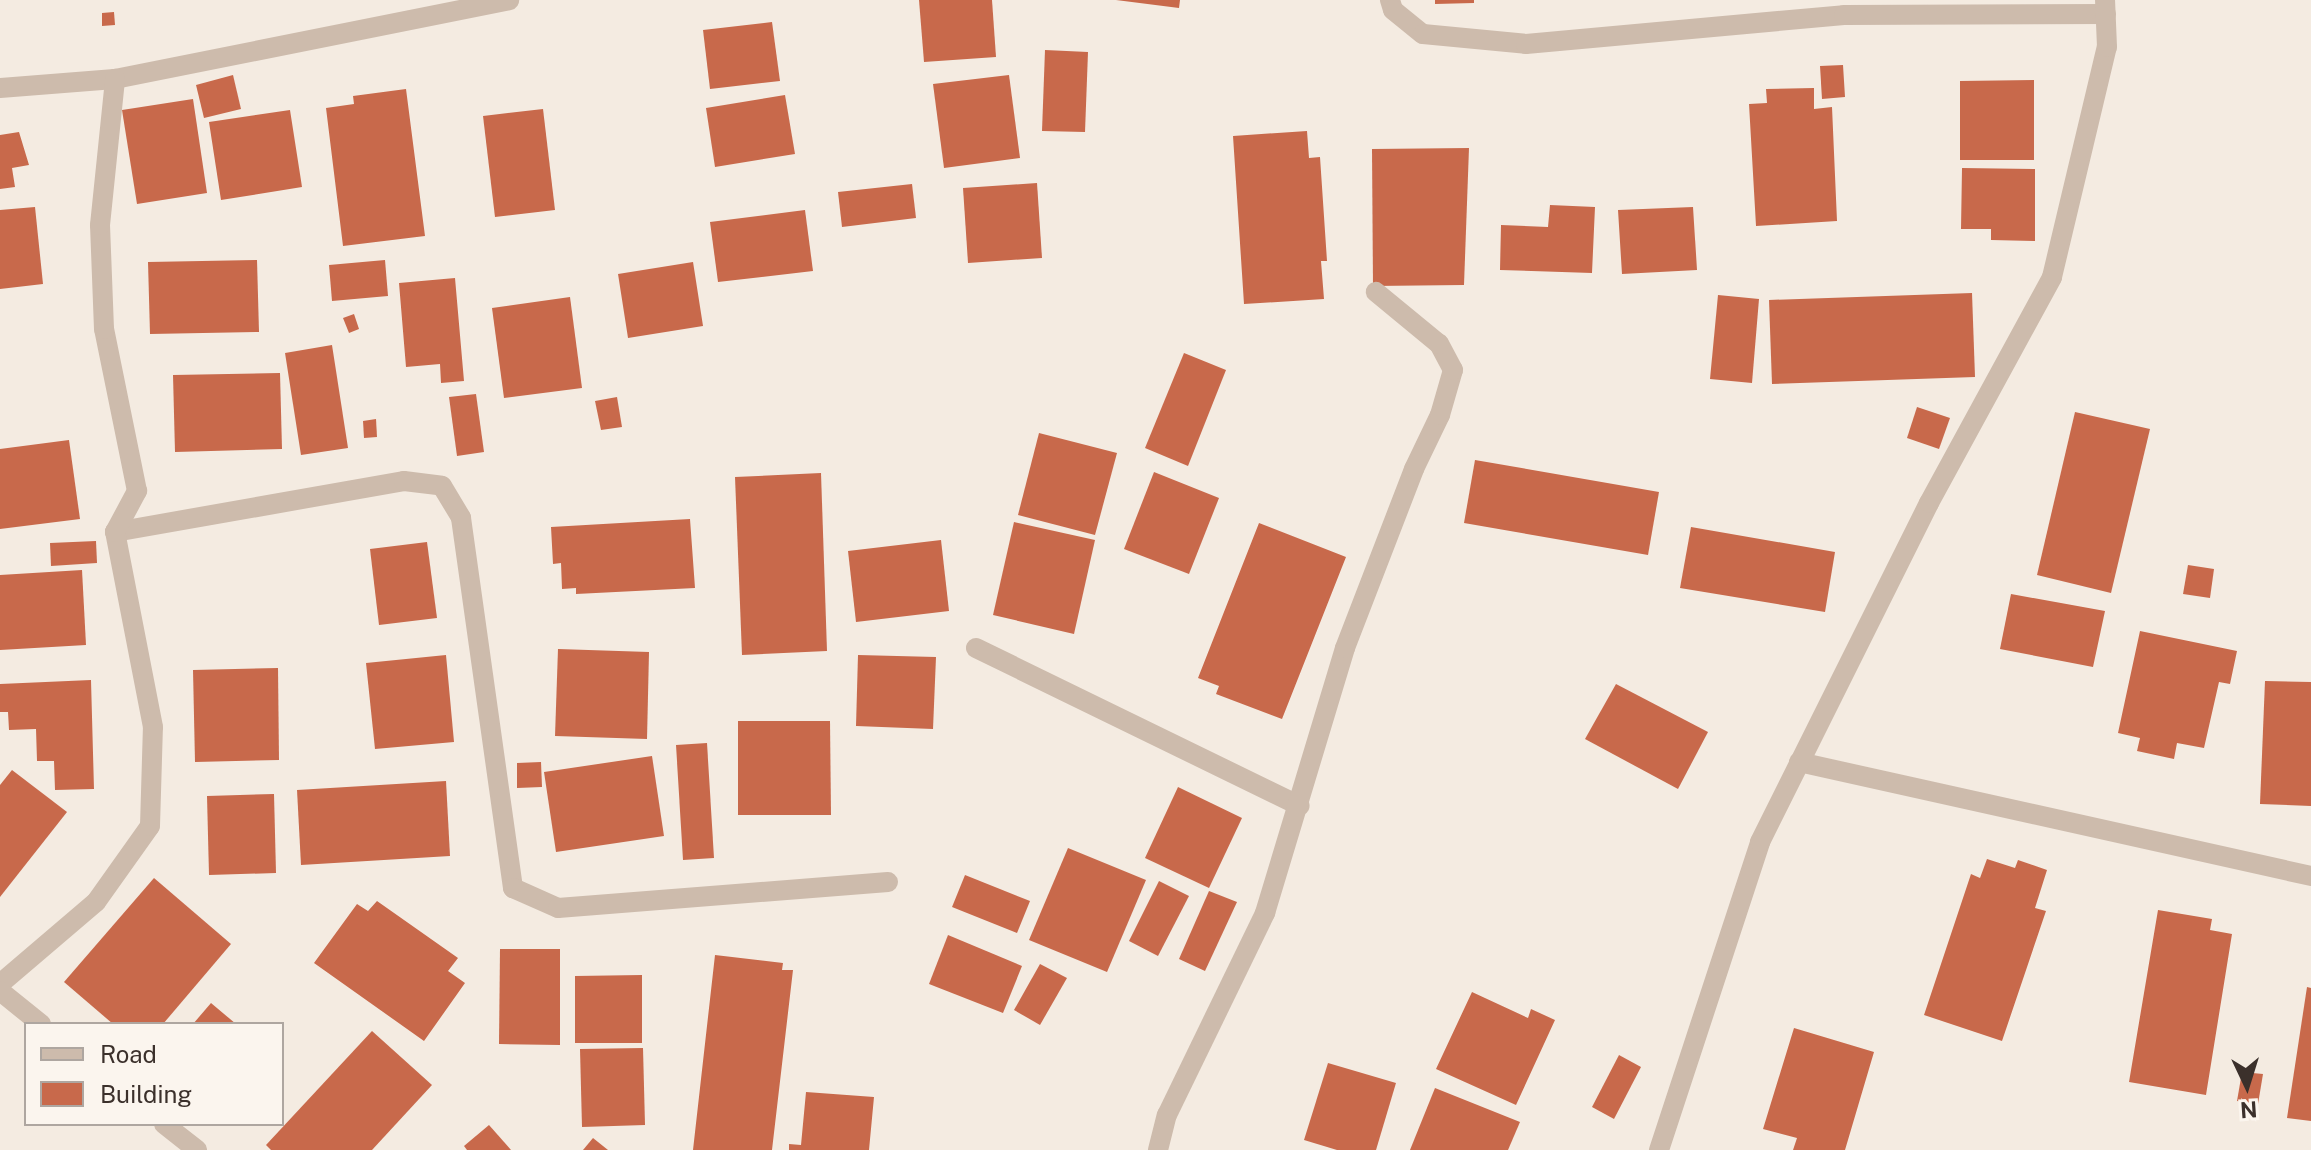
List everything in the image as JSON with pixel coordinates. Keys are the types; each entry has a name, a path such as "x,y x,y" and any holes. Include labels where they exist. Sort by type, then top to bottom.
{"street":[{"path":"0,88 115,79 509,0"},
{"path":"1390,0 1393,10 1423,34 1526,44 1840,8 2106,7 2107,47 2052,277 1929,503 1760,842 1659,1150"},
{"path":"0,984 96,902 150,826 153,727 115,532 137,491 104,329 100,225 115,79"},
{"path":"1158,1150 1167,1115 1265,913 1300,806 1345,648 1414,469 1440,415 1453,370 1439,344 1376,292"},
{"path":"115,532 404,481 442,486 461,518 513,888 558,908 888,882"},
{"path":"976,648 1300,806"},
{"path":"1799,762 2311,876"},
{"path":"0,991 39,1022"},
{"path":"167,1126 197,1150"}],"building":[{"path":"919,0 992,0 996,57 924,62"},
{"path":"1116,0 1180,0 1179,8"},
{"path":"1435,0 1474,0 1474,3 1435,4"},
{"path":"114,12 115,25 102,26 102,13"},
{"path":"772,22 780,81 710,89 703,30"},
{"path":"1045,50 1088,52 1085,132 1042,131"},
{"path":"1843,65 1845,97 1822,99 1820,66"},
{"path":"233,75 241,109 204,118 196,85"},
{"path":"1009,75 1020,158 944,168 933,84"},
{"path":"2034,80 2034,160 1960,160 1960,81"},
{"path":"1814,88 1814,109 1832,107 1837,221 1756,226 1749,104 1767,103 1766,89"},
{"path":"406,89 425,236 343,246 326,108 354,104 353,96"},
{"path":"785,95 795,154 715,167 706,108"},
{"path":"193,99 207,193 137,204 122,110"},
{"path":"543,109 555,210 495,217 483,116"},
{"path":"290,110 302,187 221,200 209,122"},
{"path":"1307,131 1309,158 1320,157 1327,261 1321,261 1324,299 1244,304 1233,136"},
{"path":"19,132 29,165 12,168 15,187 0,189 0,135"},
{"path":"1469,148 1464,285 1373,286 1372,149"},
{"path":"1962,168 2035,169 2035,241 1991,240 1991,229 1961,229"},
{"path":"1037,183 1042,258 968,263 963,188"},
{"path":"912,184 916,218 842,227 838,192"},
{"path":"1550,205 1595,207 1592,273 1500,270 1501,225 1548,227"},
{"path":"35,207 43,284 0,289 0,210"},
{"path":"1693,207 1697,270 1622,274 1618,210"},
{"path":"805,210 813,271 718,282 710,222"},
{"path":"257,260 259,332 150,334 148,262"},
{"path":"385,260 388,296 332,301 329,265"},
{"path":"693,262 703,326 628,338 618,274"},
{"path":"455,278 464,381 441,383 440,364 406,367 399,283"},
{"path":"1972,293 1975,377 1772,384 1769,300"},
{"path":"1718,295 1759,299 1752,383 1710,379"},
{"path":"570,297 582,388 504,398 492,308"},
{"path":"354,314 359,329 349,333 343,318"},
{"path":"332,345 348,448 301,455 285,353"},
{"path":"1184,353 1226,370 1188,466 1145,448"},
{"path":"280,373 282,449 175,452 173,375"},
{"path":"476,394 484,452 457,456 449,397"},
{"path":"617,397 622,427 601,430 595,401"},
{"path":"1917,407 1950,418 1939,449 1907,438"},
{"path":"2075,412 2150,429 2111,593 2037,575"},
{"path":"376,419 377,437 364,438 363,421"},
{"path":"1039,433 1117,453 1095,535 1018,515"},
{"path":"69,440 80,519 0,529 0,449"},
{"path":"1475,460 1659,492 1648,555 1464,523"},
{"path":"1154,472 1219,498 1189,574 1124,549"},
{"path":"821,473 827,651 742,655 735,477"},
{"path":"690,519 695,588 576,594 576,588 562,589 561,563 553,564 551,527"},
{"path":"1014,522 1095,540 1074,634 993,615"},
{"path":"1259,523 1346,557 1282,719 1216,694 1219,686 1198,678"},
{"path":"1691,527 1835,552 1825,612 1680,588"},
{"path":"941,540 949,611 856,622 848,551"},
{"path":"96,541 97,563 51,566 50,543"},
{"path":"427,542 437,618 379,625 370,549"},
{"path":"2188,565 2214,569 2210,598 2183,594"},
{"path":"82,570 86,645 0,650 0,575"},
{"path":"2011,594 2105,611 2093,667 2000,649"},
{"path":"2140,631 2237,651 2230,684 2219,682 2204,748 2177,743 2174,759 2137,751 2140,738 2118,733"},
{"path":"558,649 649,652 647,739 555,736"},
{"path":"446,655 454,742 375,749 366,663"},
{"path":"858,655 936,657 933,729 856,726"},
{"path":"278,668 279,760 195,762 193,670"},
{"path":"91,680 94,789 55,790 54,761 37,761 36,729 9,730 8,712 0,712 0,684"},
{"path":"2265,681 2311,682 2311,806 2260,804"},
{"path":"1616,684 1708,732 1678,789 1585,739"},
{"path":"738,721 830,721 831,815 738,815"},
{"path":"707,743 714,858 683,860 676,745"},
{"path":"652,756 664,836 556,852 544,772"},
{"path":"541,762 542,787 517,788 517,763"},
{"path":"12,770 67,812 0,897 0,785"},
{"path":"446,781 450,856 301,865 297,790"},
{"path":"1178,787 1242,818 1209,888 1145,858"},
{"path":"274,794 276,873 209,875 207,796"},
{"path":"1068,848 1146,880 1107,972 1029,940"},
{"path":"1987,859 2015,868 2018,860 2047,870 2035,908 2046,911 2002,1041 1924,1015 1971,874 1980,878"},
{"path":"965,875 1030,901 1017,933 952,907"},
{"path":"154,878 231,944 165,1022 111,1022 64,982"},
{"path":"1159,881 1189,896 1158,956 1129,941"},
{"path":"1209,891 1237,902 1205,971 1179,959"},
{"path":"377,901 458,958 448,971 465,983 424,1041 314,963 357,904 368,911"},
{"path":"2158,910 2212,919 2210,930 2232,934 2206,1095 2129,1082"},
{"path":"948,935 1022,966 1003,1013 929,984"},
{"path":"500,949 560,949 560,1045 499,1044"},
{"path":"715,955 783,963 782,970 793,970 772,1150 693,1150"},
{"path":"1040,964 1067,978 1040,1025 1014,1010"},
{"path":"642,975 642,1043 575,1043 575,976"},
{"path":"2307,987 2311,988 2311,1121 2287,1118"},
{"path":"1472,992 1528,1018 1531,1009 1555,1020 1516,1105 1436,1069"},
{"path":"211,1003 234,1022 195,1022"},
{"path":"1794,1028 1874,1052 1845,1150 1793,1150 1797,1138 1763,1129"},
{"path":"372,1031 432,1085 372,1150 271,1150 266,1145"},
{"path":"643,1048 645,1125 582,1127 580,1049"},
{"path":"1619,1055 1641,1067 1614,1119 1592,1107"},
{"path":"1328,1063 1396,1083 1376,1150 1337,1150 1304,1140"},
{"path":"2242,1072 2263,1074 2258,1104 2237,1101"},
{"path":"1435,1088 1520,1122 1508,1150 1410,1150"},
{"path":"806,1092 874,1097 869,1150 789,1150 789,1144 801,1145"},
{"path":"489,1125 511,1150 467,1150 464,1146"},
{"path":"593,1138 608,1150 583,1150"}]}
